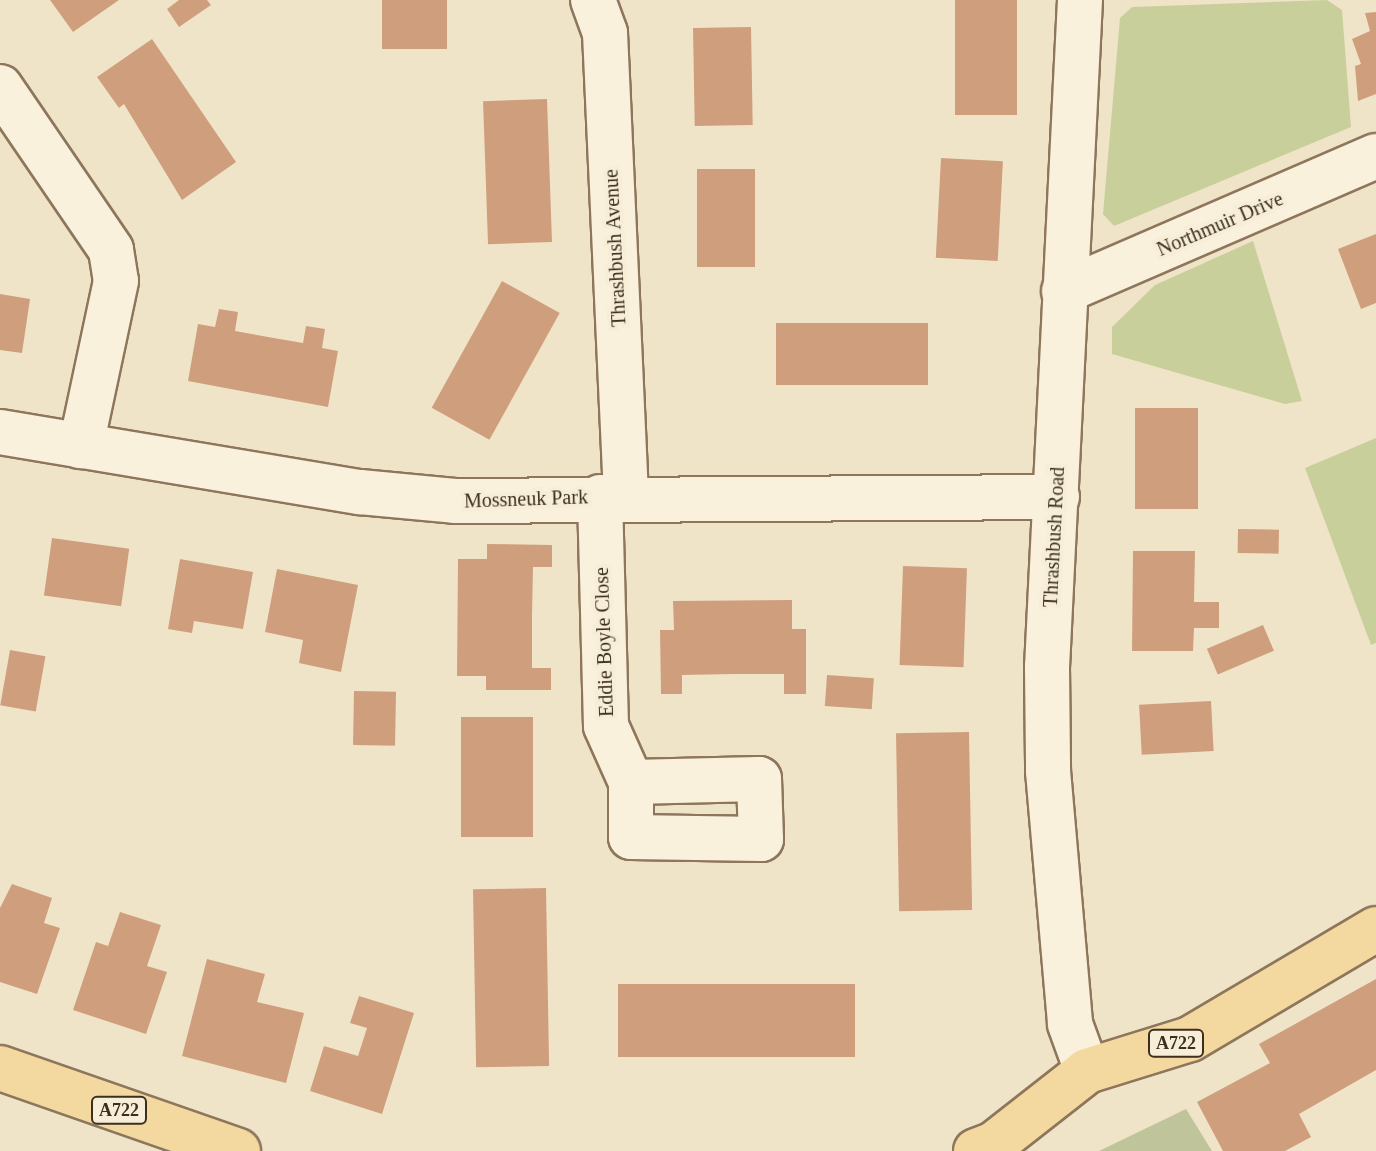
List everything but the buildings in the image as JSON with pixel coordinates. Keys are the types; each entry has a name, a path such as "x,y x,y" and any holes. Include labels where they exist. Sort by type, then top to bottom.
{"main road":[{"name":"A722","path":"989,1149 1087,1071 1190,1039 1376,929"},
{"name":"A722","path":"0,1068 238,1151"}],"street":[{"name":"Thrashbush Avenue","path":"593,0 605,33 613,497"},
{"name":"Thrashbush Road","path":"1080,0 1047,667 1048,771 1070,1024 1087,1071"},
{"path":"0,87 111,250 116,281 81,446"},
{"name":"Northmuir Drive","path":"1064,291 1376,156"},
{"name":"Mossneuk Park","path":"0,432 407,498 1057,497"},
{"name":"Eddie Boyle Close","path":"613,497 606,726 631,782"}],"green space":[{"path":"1327,0 1342,10 1351,127 1114,226 1103,214 1120,18 1132,7"},
{"path":"1253,241 1302,401 1285,404 1112,354 1112,327 1155,285"},
{"path":"1376,438 1376,643 1371,645 1305,468"},
{"path":"1186,1109 1212,1151 1099,1151"}]}
